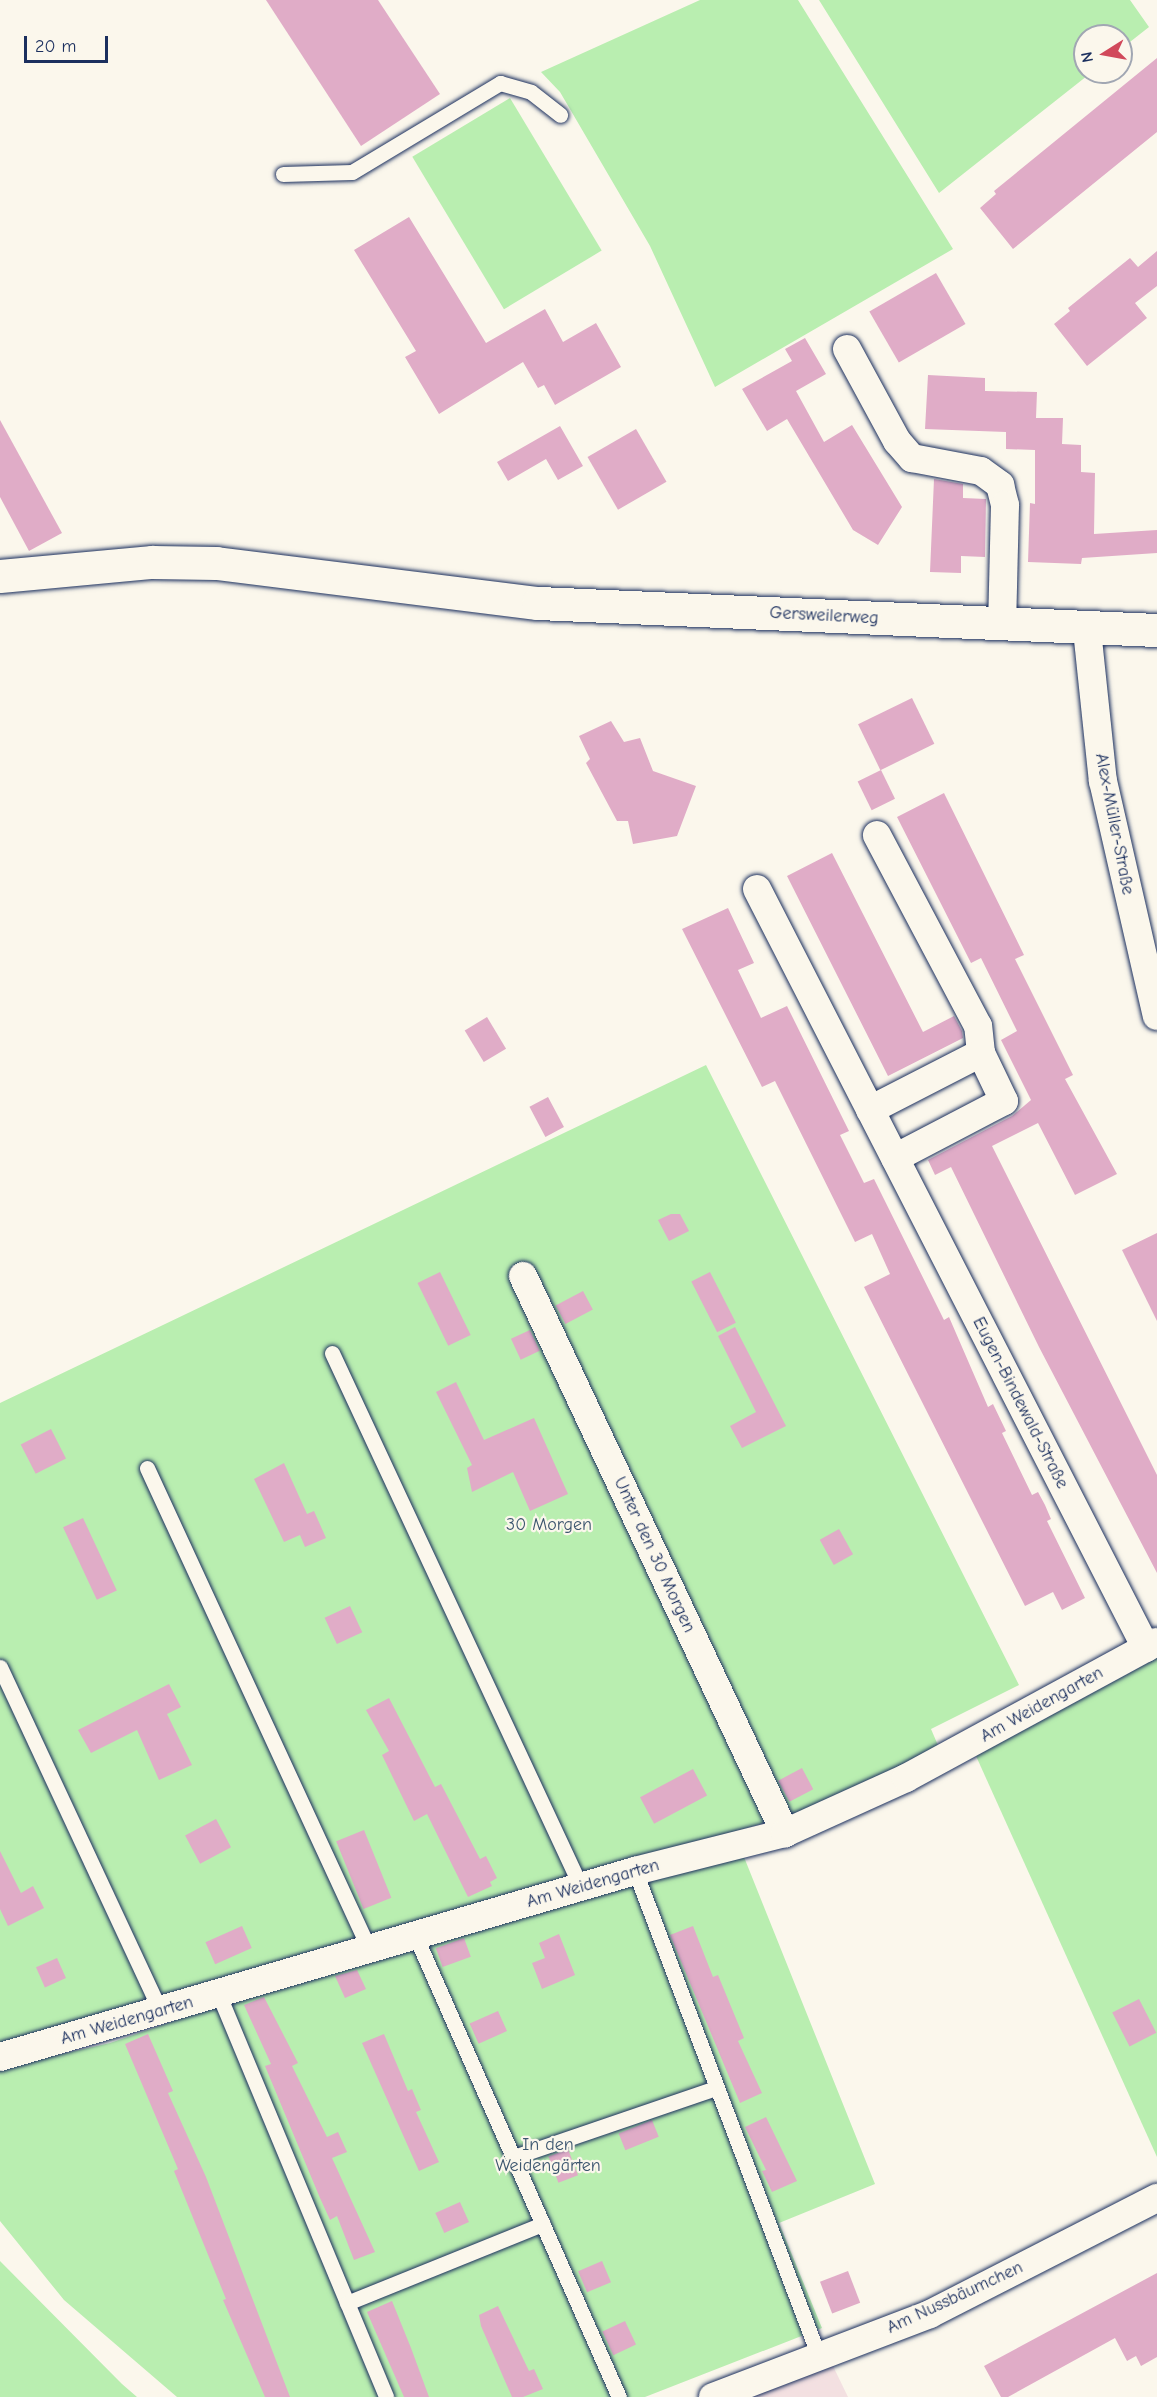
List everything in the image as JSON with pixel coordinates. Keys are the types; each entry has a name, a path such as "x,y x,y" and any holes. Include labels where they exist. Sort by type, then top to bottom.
{"street":[{"path":"847,349 897,441 912,458 981,471 1000,485 1005,505 1002,624"},
{"name":"Gersweilerweg","path":"0,576 152,562 216,563 491,598 1087,630 1157,630"},
{"name":"Alex-Müller-Straße","path":"1087,630 1103,781 1157,1016"},
{"path":"877,835 978,1026 981,1053 1005,1101 895,1158"},
{"name":"Eugen-Bindewald-Straße","path":"756,889 1152,1645"},
{"path":"870,1110 981,1053"},
{"name":"Unter den 30 Morgen","path":"523,1276 785,1833"},
{"name":"Am Weidengarten","path":"0,2057 161,2012 635,1871 785,1833 906,1778 1152,1645"},
{"name":"Am Nussbäumchen","path":"713,2397 930,2314 1157,2198"}],"lane":[{"path":"283,174 352,172 500,83 531,92 560,115"},
{"path":"332,1353 581,1887"},
{"path":"147,1468 369,1949"},
{"path":"0,1667 161,2012"},
{"path":"635,1871 713,2072 715,2088 819,2357"},
{"path":"416,1935 619,2397"},
{"path":"219,1995 386,2397"},
{"path":"514,2157 715,2088"},
{"path":"347,2303 543,2224"}],"shaded area":[{"path":"832,2364 848,2397 740,2397"}],"green space":[{"path":"700,0 798,0 953,249 715,387 650,246 560,92 541,72"},
{"path":"819,0 1130,0 1149,27 1133,40 1133,24 1073,24 1073,84 1077,84 939,193"},
{"path":"510,98 602,251 504,309 412,157"},
{"name":"30 Morgen","path":"706,1065 1019,1685 931,1729 940,1750 805,1811 0,2047 0,1403"},
{"path":"1157,1658 1157,2157 976,1756"},
{"name":"In den Weidengärten","path":"740,1847 875,2184 779,2223 822,2328 645,2397 177,2397 64,2300 0,2221 0,2068 110,2043 223,2004"},
{"path":"0,2261 122,2384 137,2397 0,2397"}],"building":[{"path":"266,0 378,0 440,94 361,146"},
{"path":"1157,58 1157,132 1013,249 980,208 996,194 994,191 1125,84 1133,84 1133,78"},
{"path":"409,217 486,343 545,309 563,342 596,323 621,367 555,405 544,385 538,388 523,362 439,414 405,357 416,351 354,250"},
{"path":"1157,251 1157,286 1135,303 1147,318 1087,366 1054,324 1070,311 1068,308 1130,258 1138,267"},
{"path":"936,273 966,324 899,363 869,312"},
{"path":"805,338 826,374 796,391 824,442 852,425 902,507 878,545 853,530 787,419 767,431 742,389 792,361 785,349"},
{"path":"928,375 985,378 985,391 1037,392 1036,418 1063,418 1062,444 1081,445 1081,472 1095,473 1094,534 1157,530 1157,553 1082,558 1081,564 1028,562 1030,503 1035,504 1035,450 1006,449 1006,432 925,429"},
{"path":"0,420 62,533 29,551 0,497"},
{"path":"560,426 583,466 558,480 546,459 508,481 497,462"},
{"path":"636,429 666,482 618,510 588,457"},
{"path":"934,479 963,484 963,498 986,499 985,557 961,556 961,573 930,572"},
{"path":"912,698 934,744 880,770 858,724"},
{"path":"611,721 624,742 640,738 653,771 696,786 677,836 633,844 628,821 617,821 586,763 590,759 579,736"},
{"path":"881,770 895,799 872,810 858,781"},
{"path":"944,793 1024,955 1015,959 1073,1075 1065,1079 1117,1174 1075,1195 1038,1123 992,1146 1157,1475 1157,1573 1039,1347 951,1167 935,1175 928,1160 1012,1116 1031,1100 1001,1040 1017,1031 981,958 971,963 897,817"},
{"path":"832,853 923,1032 954,1016 962,1031 963,1038 888,1076 787,876"},
{"path":"728,908 754,963 738,970 761,1018 787,1006 849,1131 840,1135 864,1183 874,1179 944,1320 949,1317 988,1407 993,1404 1006,1431 1002,1433 1032,1495 1038,1492 1045,1505 1051,1519 1047,1521 1085,1598 1062,1610 1053,1592 1025,1606 864,1287 890,1274 872,1234 855,1242 775,1081 762,1087 682,929"},
{"path":"487,1017 506,1049 484,1062 465,1030"},
{"path":"548,1097 564,1127 545,1137 529,1107"},
{"path":"671,1214 680,1214 689,1231 669,1241 658,1220"},
{"path":"1157,1233 1157,1321 1122,1250"},
{"path":"440,1272 471,1335 448,1346 418,1283"},
{"path":"710,1272 736,1323 717,1332 691,1282"},
{"path":"583,1291 593,1310 565,1324 556,1306"},
{"path":"735,1327 786,1426 742,1448 730,1426 756,1412 718,1336"},
{"path":"530,1330 540,1351 521,1360 511,1339"},
{"path":"456,1382 484,1440 534,1418 568,1494 530,1511 513,1472 472,1492 467,1468 472,1465 436,1392"},
{"path":"51,1429 66,1458 36,1474 21,1444"},
{"path":"284,1463 307,1514 314,1511 326,1538 305,1547 300,1535 284,1542 254,1479"},
{"path":"83,1518 117,1591 97,1600 63,1527"},
{"path":"839,1529 853,1554 834,1565 820,1540"},
{"path":"350,1606 362,1632 337,1644 325,1618"},
{"path":"169,1684 181,1707 167,1714 192,1765 159,1780 137,1730 91,1753 78,1730"},
{"path":"389,1698 435,1787 441,1784 480,1859 486,1856 497,1878 490,1882 492,1886 468,1897 427,1814 414,1821 382,1755 389,1751 366,1710"},
{"path":"802,1768 813,1789 789,1802 778,1781"},
{"path":"693,1769 707,1795 654,1824 640,1797"},
{"path":"216,1819 231,1847 200,1864 185,1835"},
{"path":"364,1830 391,1898 364,1909 336,1841"},
{"path":"0,1851 21,1893 33,1886 44,1908 8,1926 0,1909"},
{"path":"242,1926 252,1948 215,1964 205,1942"},
{"path":"693,1926 713,1977 718,1975 744,2038 738,2041 762,2093 740,2103 670,1935"},
{"path":"559,1934 575,1975 542,1989 532,1963 545,1958 539,1943"},
{"path":"464,1938 471,1957 443,1967 436,1948"},
{"path":"57,1958 66,1978 45,1987 36,1967"},
{"path":"357,1970 366,1989 345,1998 335,1976"},
{"path":"264,1997 298,2063 292,2066 327,2137 338,2132 347,2152 332,2158 375,2252 354,2260 337,2216 330,2220 320,2198 265,2066 271,2064 244,2005"},
{"path":"1139,1999 1156,2033 1130,2046 1112,2013"},
{"path":"498,2011 507,2031 479,2044 470,2024"},
{"path":"148,2034 173,2091 168,2093 206,2177 290,2397 265,2397 223,2300 226,2299 174,2171 178,2169 125,2044"},
{"path":"384,2034 408,2091 412,2089 421,2110 416,2112 439,2162 419,2171 362,2043"},
{"path":"766,2117 797,2181 772,2192 762,2171 766,2170 745,2127"},
{"path":"652,2120 659,2137 625,2150 619,2133"},
{"path":"568,2149 578,2175 558,2183 548,2157"},
{"path":"460,2202 469,2222 444,2233 435,2213"},
{"path":"602,2261 611,2282 587,2292 578,2271"},
{"path":"848,2271 860,2303 832,2313 820,2282"},
{"path":"1157,2273 1157,2357 1141,2366 1136,2356 1127,2361 1115,2338 1008,2397 1001,2397 984,2366"},
{"path":"392,2301 429,2397 404,2397 367,2312"},
{"path":"498,2306 529,2371 534,2369 543,2389 523,2397 512,2397 481,2326 479,2315"},
{"path":"625,2321 636,2345 613,2355 602,2332"}]}
